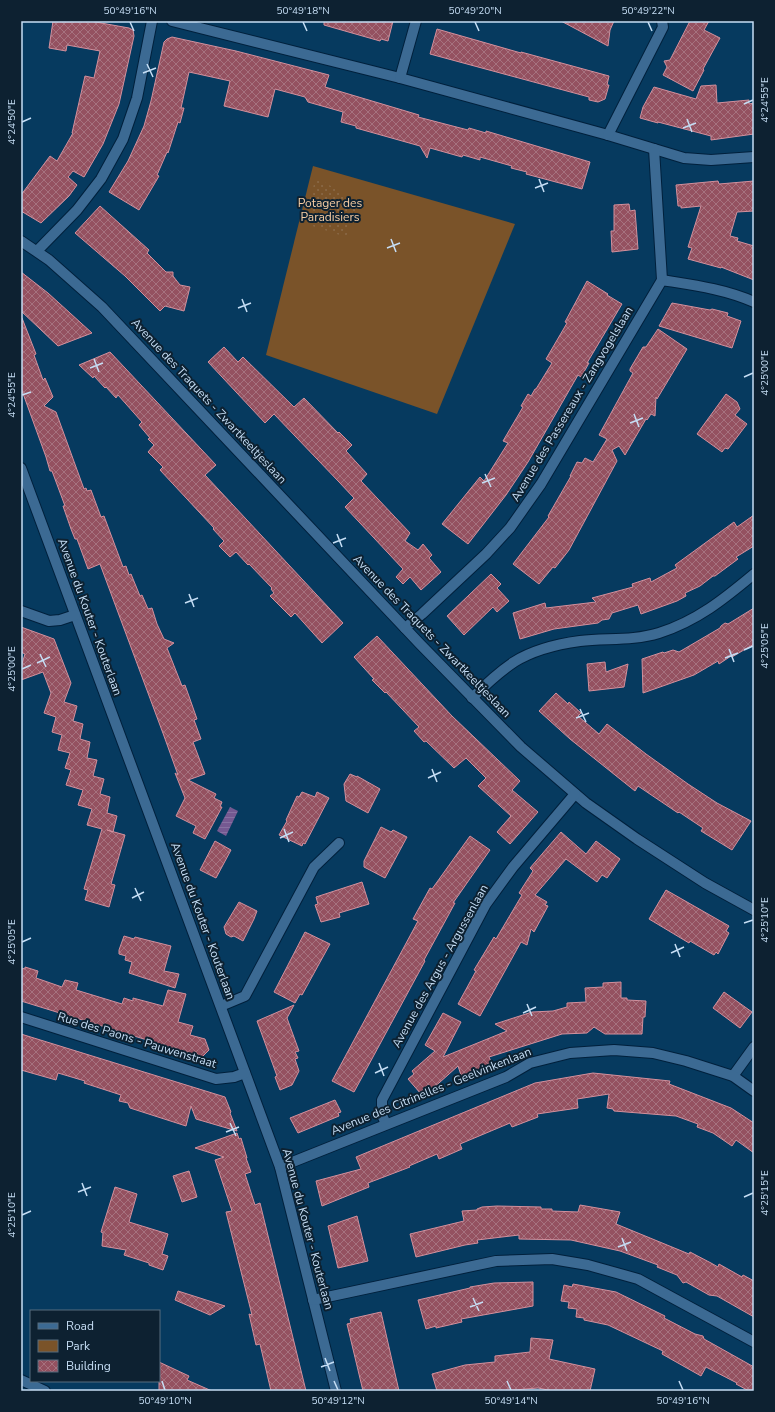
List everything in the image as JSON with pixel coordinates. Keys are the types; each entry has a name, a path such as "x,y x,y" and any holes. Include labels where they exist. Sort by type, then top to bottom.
{"street":[{"path":"37,251 77,210 101,179 123,139 137,98 152,21"},
{"path":"172,21 400,78 608,135 684,158 711,160 754,157"},
{"path":"400,78 416,21"},
{"path":"608,135 663,27 662,21"},
{"path":"654,149 662,280 711,288 754,302"},
{"name":"Avenue des Traquets - Zwartkeeltjeslaan","path":"21,241 37,251 102,307 404,628 522,747 575,794 643,843 705,882 754,910"},
{"name":"Avenue des Passereaux - Zangvogelslaan","path":"404,628 422,614 486,554 510,528 541,484 662,280"},
{"name":"Avenue du Kouter - Kouterlaan","path":"21,468 280,1167 336,1391"},
{"path":"472,698 514,662 537,651 580,641 633,638 659,633 703,613 720,602 754,574"},
{"path":"21,612 49,621 60,620 75,615"},
{"name":"Avenue des Argus - Argussenlaan","path":"386,1124 382,1115 382,1100 486,904 513,867 575,794"},
{"path":"221,1006 245,996 314,867 339,843"},
{"name":"Rue des Paons - Pauwenstraat","path":"21,1017 216,1079 234,1078 245,1073"},
{"path":"733,1076 754,1047"},
{"name":"Avenue des Citrinelles - Geelvinkenlaan","path":"280,1167 506,1077 530,1063 570,1053 614,1050 653,1053 686,1061 733,1076 754,1092"},
{"path":"313,1300 496,1261 552,1259 588,1265 638,1279 754,1342"},
{"path":"21,1380 45,1391"}],"green space":[{"path":"313,166 515,224 437,414 266,355"},
{"name":"Potager des Paradisiers","path":"316,177 334,188 357,206 346,237 303,223"}],"shaded area":[{"path":"230,807 238,811 226,836 217,831"}],"building":[{"path":"53,21 90,21 129,28 133,30 134,36 119,104 103,144 84,177 73,171 68,177 77,185 69,196 41,223 21,211 21,195 50,156 57,161 73,133 85,76 94,78 100,51 67,45 66,51 49,48"},
{"path":"324,21 393,21 388,41 381,39 380,41 324,25"},
{"path":"561,21 614,21 610,30 608,46"},
{"path":"690,21 709,21 704,30 720,38 693,91 663,75 667,67 664,61 670,60"},
{"path":"437,29 609,76 607,85 609,85 605,99 598,102 589,100 589,97 430,54"},
{"path":"172,37 236,51 329,75 325,87 419,115 418,117 468,130 469,128 486,133 486,131 590,162 582,189 526,174 527,172 511,168 512,166 480,157 480,160 463,155 462,157 430,148 427,158 420,146 356,128 356,126 341,122 343,112 308,102 305,97 275,89 268,117 224,106 230,81 189,72 181,108 184,108 180,123 178,122 168,153 167,152 157,175 159,176 139,210 109,192 128,161 144,126 164,42"},
{"path":"716,85 717,103 749,100 749,104 754,103 754,134 711,140 711,136 640,118 643,107 654,87 696,99 701,86"},
{"path":"718,181 719,184 754,181 754,211 737,212 730,236 738,238 737,241 754,246 754,280 721,267 688,259 692,248 688,247 701,206 681,208 681,206 678,206 676,185"},
{"path":"629,204 630,211 635,210 638,249 612,252 611,231 614,231 614,205"},
{"path":"100,206 149,250 147,253 166,272 173,272 173,276 180,285 190,287 184,311 165,306 160,311 125,276 75,233"},
{"path":"21,272 48,293 92,333 58,346 21,311"},
{"path":"587,281 622,304 587,363 589,363 581,377 578,375 528,462 506,495 468,544 442,524 480,477 484,481 508,443 503,441 523,407 521,406 528,394 531,396 552,363 546,359 567,323 565,322"},
{"path":"672,303 728,313 727,316 741,321 732,348 659,326"},
{"path":"21,318 36,354 34,355 43,380 45,378 53,397 44,406 56,412 84,489 86,488 87,491 91,490 101,517 104,516 123,567 126,566 129,575 131,574 140,596 142,595 148,609 152,608 164,639 174,643 167,648 182,686 185,685 197,719 194,720 201,739 193,742 205,774 188,780 216,794 214,798 222,802 220,807 222,807 205,839 193,833 196,826 176,816 185,798 175,773 178,775 164,736 100,564 88,569 77,539 75,539 71,529 63,506 65,506 52,471 50,471 21,388"},
{"path":"658,329 687,349 657,399 656,397 655,416 651,414 647,420 646,419 625,455 619,446 612,450 617,461 569,550 555,568 553,567 539,584 513,564 549,517 548,516 571,476 577,462 582,463 585,458 593,462 607,439 599,435 633,373 630,369 643,347 646,347"},
{"path":"224,347 238,362 243,357 294,407 304,398 338,433 339,432 352,445 346,451 367,474 361,481 410,533 405,541 418,550 423,544 432,555 429,558 441,572 421,590 410,577 403,584 396,577 403,569 345,507 354,498 274,414 265,423 208,362"},
{"path":"110,352 216,465 205,475 343,623 322,643 295,613 291,617 270,596 274,593 271,589 272,588 249,564 248,565 236,552 230,557 219,546 224,541 213,529 214,528 160,470 163,467 148,452 154,445 139,425 142,422 118,395 116,398 94,376 93,378 79,365"},
{"path":"726,394 737,402 740,409 735,415 747,424 728,449 725,448 722,452 697,434"},
{"path":"754,515 754,546 736,557 738,559 715,576 700,586 685,593 686,596 677,601 641,614 638,605 612,613 609,619 602,620 598,623 554,629 520,639 513,613 545,603 546,608 596,602 592,598 633,587 632,584 650,578 651,582 677,568 675,565 734,522 737,527"},
{"path":"491,574 501,584 497,588 509,601 497,612 493,607 464,635 447,616"},
{"path":"754,608 754,644 719,664 718,661 694,675 643,693 642,659 673,650 679,652 720,628 725,623 728,624"},
{"path":"21,627 54,639 71,683 64,702 77,706 73,721 83,724 80,739 90,742 87,758 97,760 93,776 104,779 100,794 110,797 107,813 117,816 113,832 125,835 111,884 115,885 109,907 85,900 88,890 84,889 102,829 87,825 92,809 78,805 83,790 66,785 71,770 65,768 70,753 58,750 62,735 52,732 56,717 44,713 51,693 43,672 21,680 21,667 25,654 21,652"},
{"path":"377,636 452,716 520,781 512,790 538,812 510,844 497,832 511,816 478,786 486,778 466,758 454,768 426,741 424,742 414,731 419,727 386,692 385,693 372,680 374,679 354,657"},
{"path":"605,662 606,672 628,664 624,687 589,691 587,664"},
{"path":"556,693 581,713 578,716 599,734 607,724 688,784 717,803 751,821 732,850 701,831 703,828 638,786 635,791 570,739 539,711"},
{"path":"350,774 357,776 380,789 368,813 346,801 344,784"},
{"path":"302,792 315,797 317,792 329,798 305,844 303,843 302,846 279,835 287,821 286,820 297,796 299,797"},
{"path":"381,827 391,832 393,830 407,837 385,878 364,867 364,861"},
{"path":"561,832 586,854 596,841 620,859 607,878 602,875 597,882 566,859 535,895 547,902 545,905 548,906 534,932 531,929 527,945 521,942 480,1016 458,1004 476,971 474,970 494,937 496,939 522,895 519,893 533,871 530,868"},
{"path":"470,836 490,850 453,903 455,903 424,960 425,961 354,1092 332,1081 418,921 413,919 430,888 432,889"},
{"path":"215,841 231,850 216,878 200,870"},
{"path":"362,882 369,904 339,913 340,917 321,922 315,905 318,904 316,897"},
{"path":"666,890 729,926 726,931 729,933 718,954 716,952 714,955 690,941 689,943 649,919"},
{"path":"239,902 257,911 243,941 226,934 224,927"},
{"path":"305,932 330,944 302,995 300,994 295,1003 274,992"},
{"path":"124,936 134,939 135,937 171,946 164,971 179,974 175,988 129,973 132,962 125,960 126,956 119,954"},
{"path":"25,967 38,971 36,978 62,987 65,980 78,983 76,990 122,1004 124,998 133,1001 133,998 163,1006 168,990 186,994 178,1022 193,1026 190,1035 205,1039 209,1050 202,1057 21,1001 21,968 25,969"},
{"path":"621,982 621,998 627,998 627,1000 646,1001 642,1034 605,1034 594,1027 587,1033 562,1034 489,1057 493,1066 462,1078 458,1066 430,1091 428,1088 421,1094 408,1079 414,1074 412,1071 435,1051 425,1045 443,1013 461,1022 443,1057 507,1031 495,1024 532,1012 553,1011 567,1007 567,1003 586,1002 585,988 603,987 603,983"},
{"path":"724,992 752,1012 740,1028 713,1008"},
{"path":"294,1005 287,1018 299,1051 295,1052 298,1058 295,1059 299,1071 292,1085 280,1090 275,1077 277,1076 257,1021"},
{"path":"21,1034 225,1097 237,1131 196,1119 191,1106 186,1126 130,1108 128,1103 119,1101 121,1095 84,1083 85,1081 58,1073 56,1080 21,1070"},
{"path":"593,1073 670,1081 669,1084 731,1108 754,1123 754,1153 736,1140 732,1146 713,1133 697,1127 698,1124 676,1116 614,1111 613,1109 607,1108 609,1094 577,1099 578,1108 537,1114 538,1117 512,1127 510,1123 460,1144 462,1149 439,1159 437,1154 409,1166 410,1167 368,1183 369,1187 322,1206 316,1181 361,1169 356,1157 535,1083"},
{"path":"335,1100 341,1112 338,1113 339,1116 298,1133 290,1118"},
{"path":"237,1133 239,1139 241,1138 251,1172 245,1174 255,1205 260,1203 306,1391 271,1391 260,1344 256,1345 249,1314 252,1315 226,1212 232,1211 215,1160 224,1157 195,1148"},
{"path":"189,1171 197,1197 182,1202 173,1176"},
{"path":"115,1187 137,1194 129,1222 168,1234 162,1254 168,1256 163,1270 149,1265 149,1263 124,1255 126,1250 102,1246 103,1233 101,1232"},
{"path":"580,1205 620,1212 616,1224 689,1254 690,1252 718,1267 719,1264 742,1277 743,1275 754,1281 754,1317 717,1296 709,1295 686,1282 683,1283 677,1275 657,1267 658,1265 620,1251 571,1240 519,1239 519,1235 477,1240 478,1243 416,1257 410,1234 464,1221 462,1211 477,1210 482,1207 541,1207 541,1209 552,1209 552,1211 578,1212"},
{"path":"357,1216 368,1261 338,1268 328,1226"},
{"path":"533,1282 533,1306 461,1319 462,1322 426,1329 418,1300 470,1287 494,1283"},
{"path":"573,1284 616,1292 665,1316 664,1318 695,1334 703,1336 704,1339 754,1367 754,1391 749,1391 706,1367 701,1376 662,1354 663,1351 608,1325 576,1317 577,1309 568,1308 569,1302 561,1301 564,1285 572,1287"},
{"path":"178,1291 225,1306 210,1315 175,1300"},
{"path":"381,1312 399,1391 363,1391 347,1324 351,1323 350,1319"},
{"path":"531,1338 553,1340 549,1359 595,1369 590,1391 553,1391 538,1388 502,1391 437,1391 432,1374 465,1365 495,1362 495,1356 530,1352"},
{"path":"160,1362 189,1376 187,1380 212,1391 159,1391"}]}
